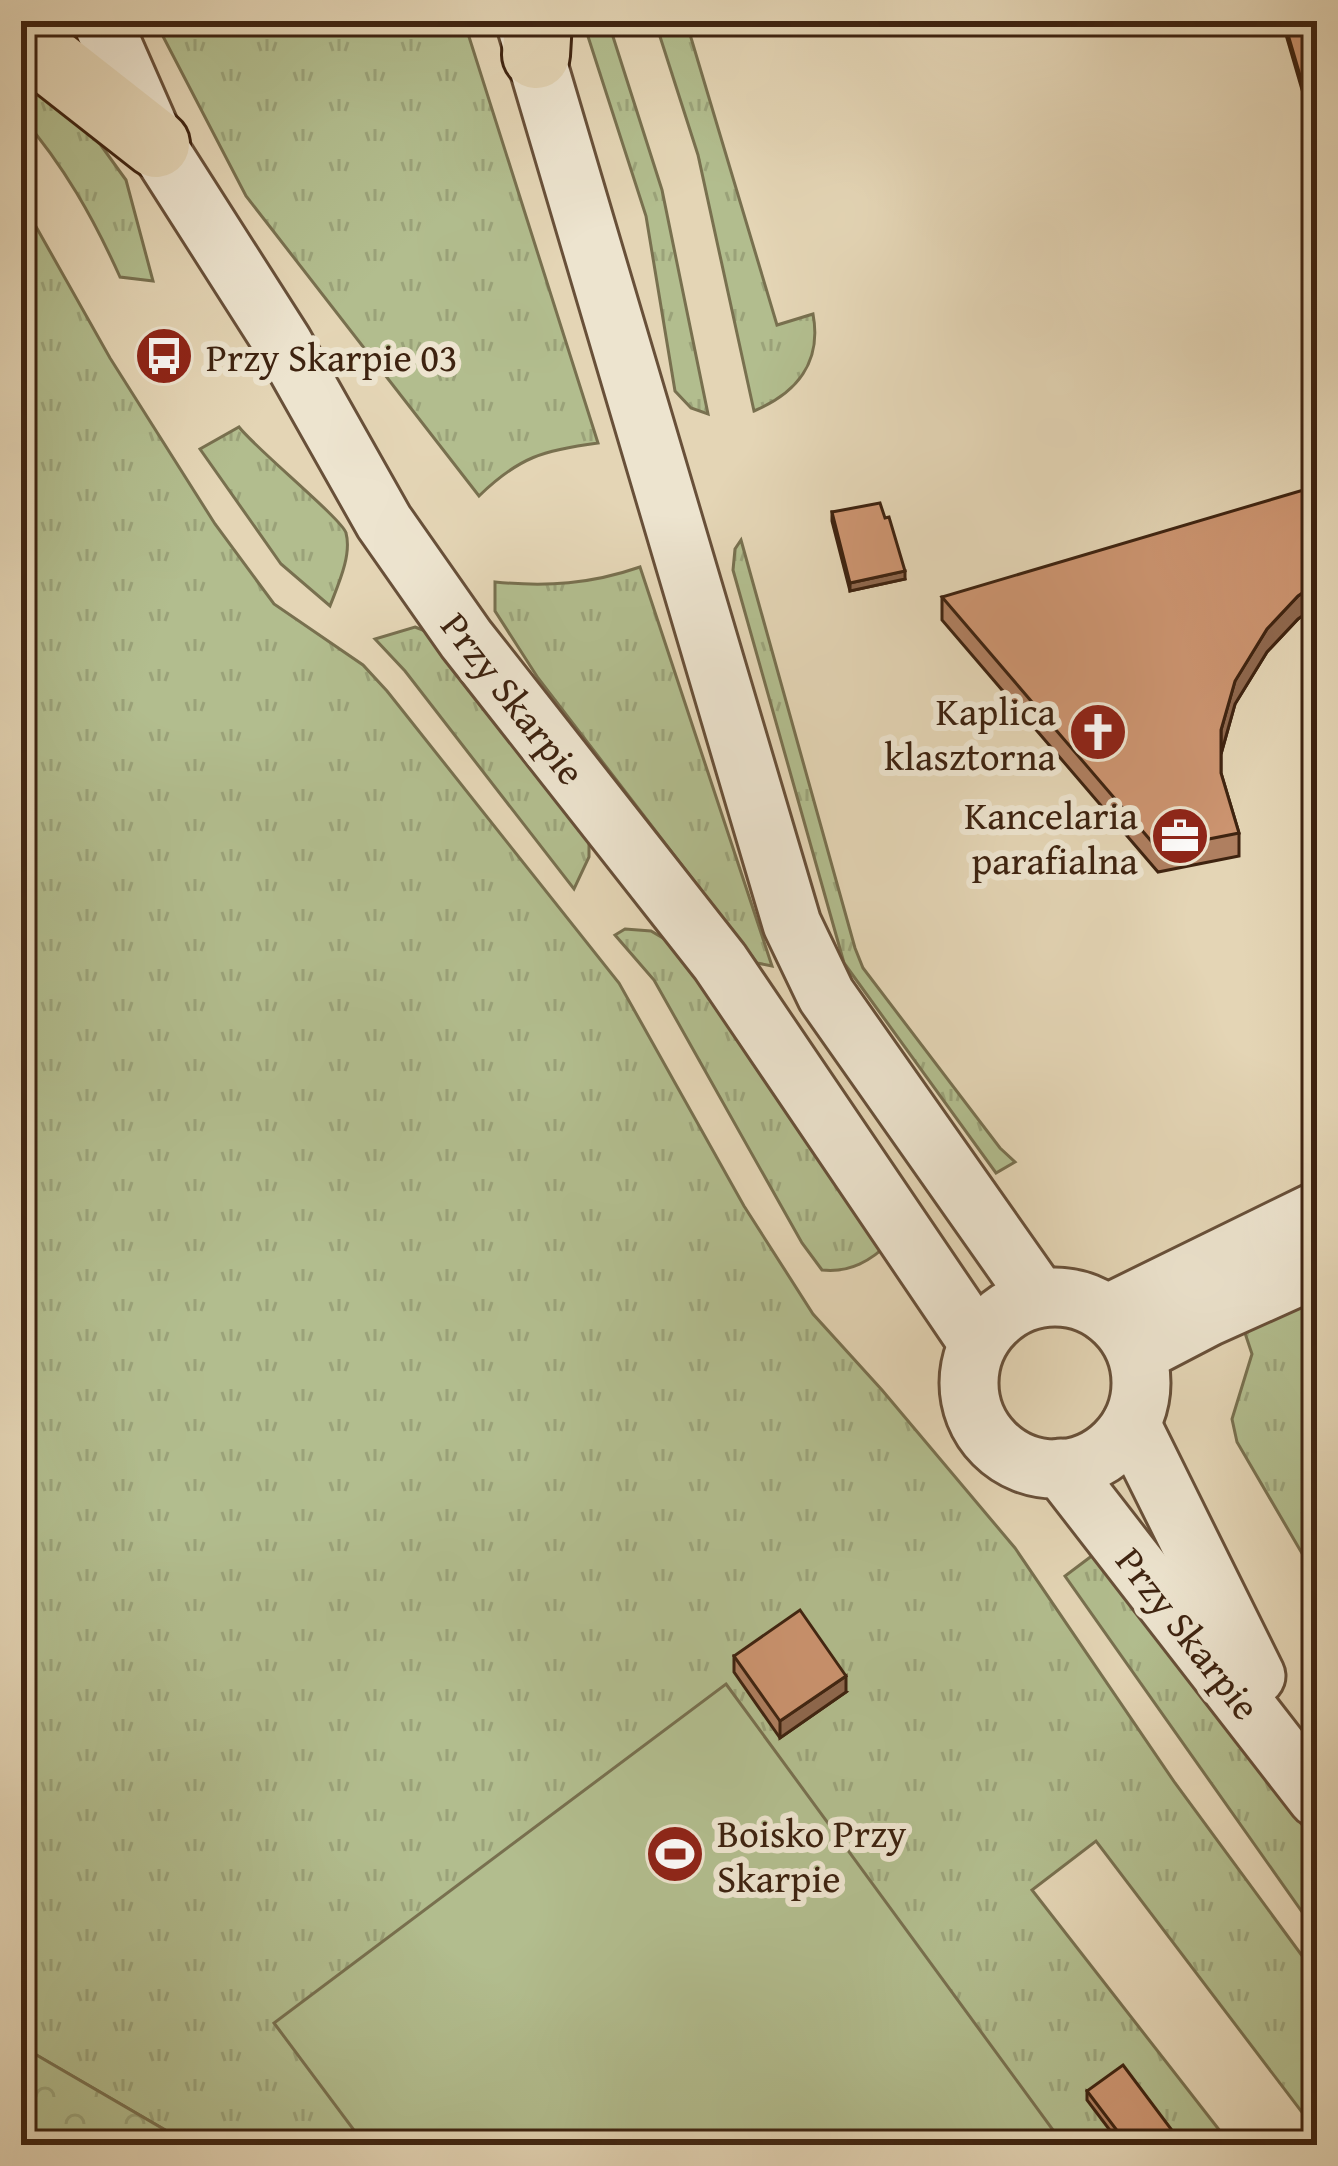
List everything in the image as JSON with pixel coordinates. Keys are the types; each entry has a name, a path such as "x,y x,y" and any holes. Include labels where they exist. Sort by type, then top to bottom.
{"main road":[{"path":"21,38 156,144"}],"street":[{"name":"Przy Skarpie","path":"102,21 156,144 283,343 384,521 466,639 720,962 978,1343"},
{"path":"533,32 792,924 826,995 1039,1298"},
{"path":"1122,1334 1164,1283 1317,1211"},
{"path":"1007,1250 1046,1266 1100,1279 1164,1283"},
{"path":"1122,1334 1208,1317 1317,1268"},
{"path":"1039,1298 1075,1298 1122,1334 1142,1390 1131,1424 1102,1455 1082,1465 1038,1467 1017,1460 983,1430 973,1409 969,1388 978,1343 1004,1314 1039,1298"},
{"name":"Przy Skarpie","path":"1131,1424 1317,1798"},
{"name":"Przy Skarpie","path":"1060,1468 1317,1798"}],"green space":[{"path":"155,21 464,21 598,443 533,457 479,496 246,196"},
{"path":"583,21 608,21 662,190 708,414 691,408 675,391 646,216"},
{"path":"655,21 686,21 777,325 813,314 814,347 803,374 783,395 754,411 698,155"},
{"path":"21,76 100,144 126,180 153,281 120,277 76,193 21,116"},
{"path":"21,200 110,358 215,524 274,604 363,665 387,691 619,983 744,1206 813,1314 1015,1548 1175,1783 1317,1976 1317,2132 1096,1841 1032,1890 1231,2145 231,2145 167,2131 21,2046"},
{"path":"239,427 346,533 346,560 330,606 281,564 200,449"},
{"path":"741,540 863,968 1015,1162 996,1173 844,963 733,570"},
{"path":"640,567 772,966 757,963 538,678 495,611 495,582 569,583"},
{"path":"415,627 428,632 485,711 589,835 589,857 574,889 375,639"},
{"path":"625,929 651,931 673,944 891,1241 876,1254 851,1267 822,1270 802,1243 654,980 615,935"},
{"path":"1317,1288 1317,1579 1237,1442 1232,1419 1252,1354 1241,1321"},
{"path":"1105,1546 1317,1846 1317,1933 1065,1576"},
{"name":"Boisko Przy Skarpie","path":"726,1684 1064,2145 365,2145 274,2023"},
{"path":"21,2046 167,2131 231,2145 21,2145"}],"building":[{"path":"1284,21 1317,21 1317,133"},
{"path":"1317,486 1317,583 1267,629 1235,681 1221,730 1221,773 1239,833 1158,849 942,597"},
{"path":"880,503 885,518 889,517 905,571 850,583 832,512"},
{"path":"800,1610 846,1676 780,1721 734,1656"},
{"path":"1123,2065 1183,2145 1128,2145 1087,2091"}],"place":[{"name":"Przy Skarpie 03","path":"164,356"},
{"name":"Kaplica klasztorna","path":"1098,732"},
{"name":"Kancelaria parafialna","path":"1180,836"},
{"name":"Boisko Przy Skarpie","path":"675,1854"}]}
